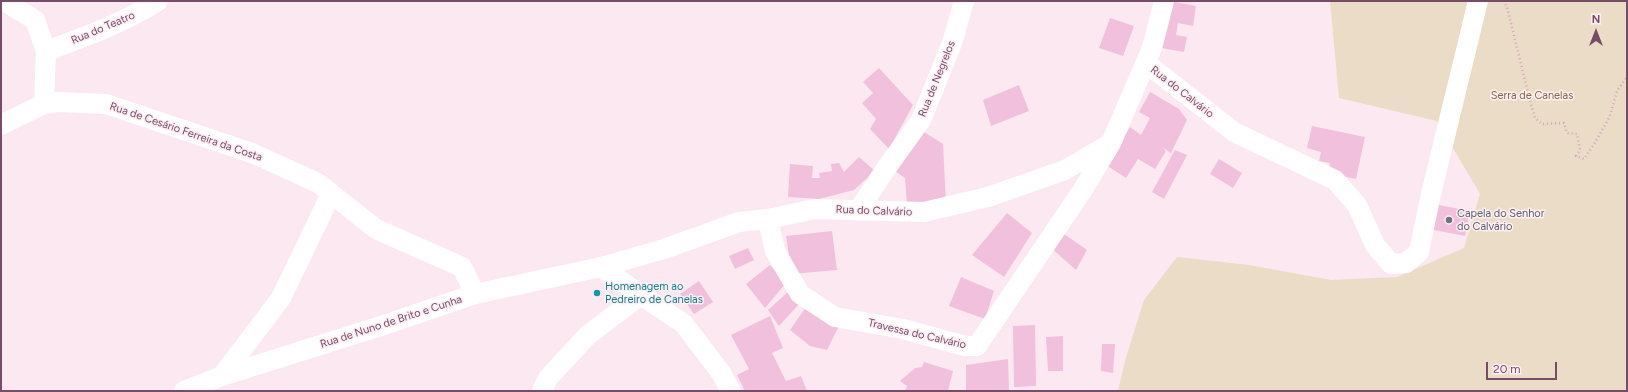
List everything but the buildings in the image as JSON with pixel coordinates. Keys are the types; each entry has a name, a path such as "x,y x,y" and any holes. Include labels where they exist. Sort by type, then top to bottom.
{"street":[{"path":"4,1 35,20 46,51 44,104"},
{"name":"Rua do Teatro","path":"46,51 99,31 142,11 158,1"},
{"name":"Rua de Negrelos","path":"858,211 921,120 952,43 964,1"},
{"path":"1146,63 1152,48 1164,1"},
{"name":"Rua do Calvário","path":"601,266 664,249 739,222 768,219 815,209 924,212 988,197 1065,170 1111,143 1146,63 1234,132 1335,180 1357,205 1375,245 1391,264 1406,263 1419,252 1431,194 1478,1"},
{"name":"Rua de Cesário Ferreira da Costa","path":"1,124 44,104 57,102 106,104 252,153 318,183 376,229 462,267 475,294"},
{"name":"Travessa do Calvário","path":"768,219 775,251 800,294 835,317 903,329 965,346 977,346 1018,283 1082,191 1111,143"},
{"path":"222,376 281,298 331,194"},
{"path":"601,266 684,324 720,373 731,391"},
{"name":"Rua de Nuno de Brito e Cunha","path":"184,391 222,376 384,325 475,294 601,266"},
{"path":"542,391 548,378 588,336 641,295"}],"path":[{"path":"1503,1 1507,7 1525,85 1535,118 1542,124 1564,123 1567,133 1577,134 1580,150 1576,156 1584,159 1596,143 1610,116 1617,91 1627,77"}],"green space":[{"name":"Serra de Canelas","path":"1330,1 1627,1 1627,391 1118,391 1125,361 1144,300 1177,257 1249,265 1331,280 1397,277 1464,248 1480,194 1437,121 1339,98"}],"place":[{"name":"Capela do Senhor do Calvário","path":"1449,220"},
{"name":"Homenagem ao Pedreiro de Canelas","path":"597,293"}]}
